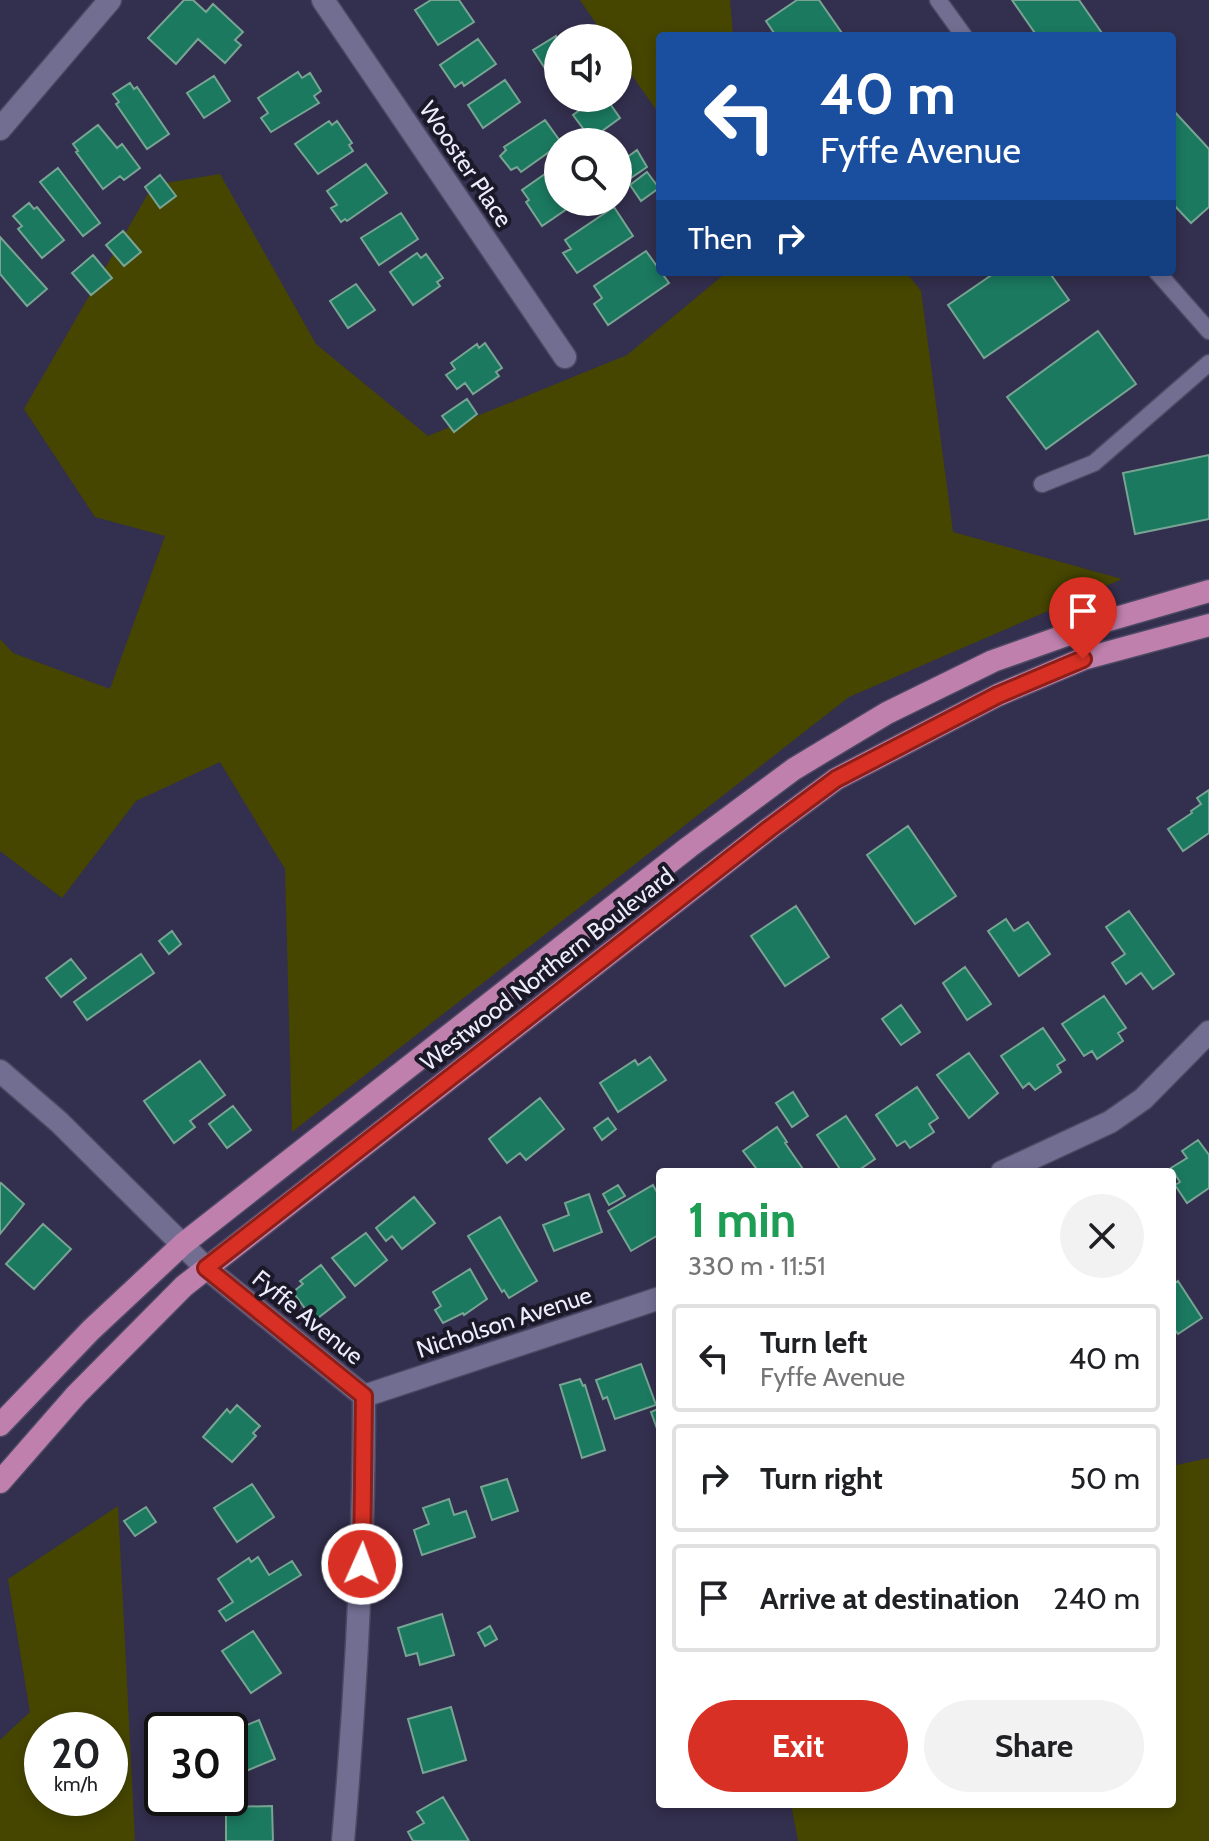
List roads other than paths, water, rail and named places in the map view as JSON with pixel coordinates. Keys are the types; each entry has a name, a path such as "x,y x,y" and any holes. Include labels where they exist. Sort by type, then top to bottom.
{"main road":[{"name":"Westwood Northern Boulevard","path":"0,1425 91,1330 183,1244 677,856 794,769 887,713 993,661 1109,620 1209,591"},
{"name":"Westwood Northern Boulevard","path":"0,1482 76,1395 184,1286 836,779 998,695 1083,659 1209,625"}],"street":[{"path":"0,129 110,0"},
{"name":"Wooster Place","path":"323,0 565,357"},
{"path":"1011,1168 1110,1122 1143,1099 1209,1032"},
{"name":"Fyffe Avenue","path":"0,1071 59,1122 206,1268 364,1396 362,1579 357,1685 343,1841"},
{"name":"Nicholson Avenue","path":"364,1396 656,1299"}],"lane":[{"path":"938,0 961,32"},
{"path":"1161,276 1209,331"},
{"path":"1042,484 1094,463 1209,363"}]}
